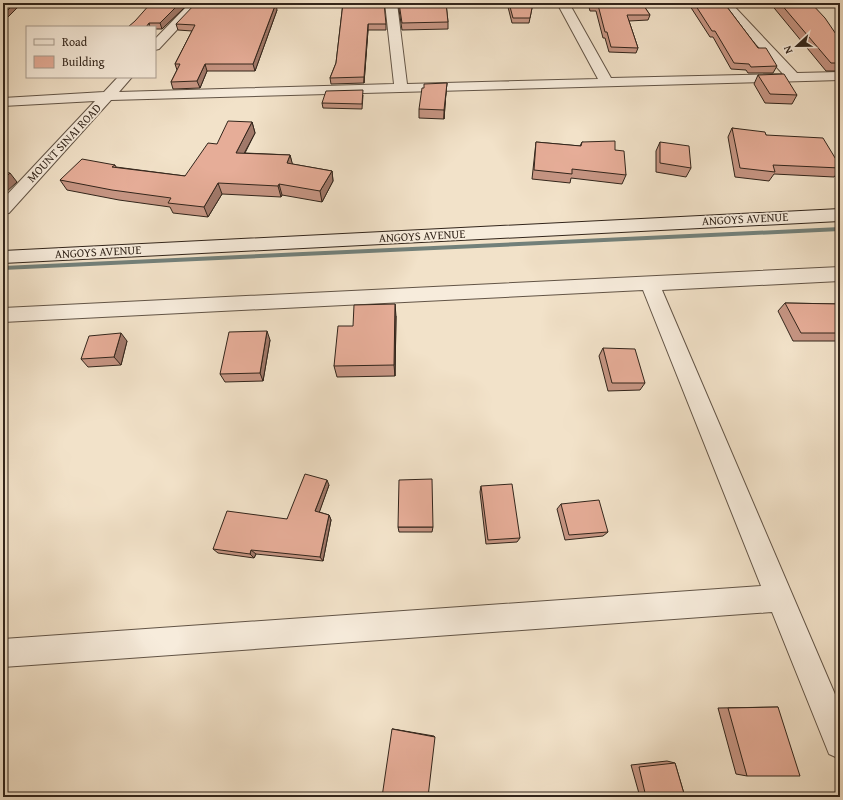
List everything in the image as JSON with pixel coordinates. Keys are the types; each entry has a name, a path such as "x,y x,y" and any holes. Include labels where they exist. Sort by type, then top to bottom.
{"street":[{"path":"156,45 196,3"},
{"path":"390,3 401,88"},
{"path":"563,3 606,82"},
{"path":"725,3 793,78"},
{"path":"3,102 107,96 840,76"},
{"name":"MOUNT SINAI ROAD","path":"3,209 124,78"},
{"name":"ANGOYS AVENUE","path":"3,257 840,214"},
{"path":"3,315 840,274"},
{"path":"650,284 840,743"},
{"path":"3,652 780,598"}],"building":[{"path":"3,3 15,3 3,15"},
{"path":"151,3 180,3 160,23 149,23 147,26 129,26"},
{"path":"196,3 227,5 229,3 276,3 253,64 205,64 197,81 171,82 180,64 175,64 195,25 176,24"},
{"path":"343,3 384,3 386,24 368,24 364,77 330,78 336,63"},
{"path":"399,3 446,3 448,22 402,23"},
{"path":"509,3 533,3 530,18 513,18"},
{"path":"590,3 642,3 650,15 627,15 638,48 611,47 607,32 605,32 598,5 591,5"},
{"path":"694,3 724,3 758,48 766,48 777,66 751,67 749,64 734,63 715,31 712,31"},
{"path":"780,3 811,3 825,18 840,40 840,63 831,63"},
{"path":"784,74 797,95 770,94 758,75"},
{"path":"447,83 444,110 419,109 424,84"},
{"path":"363,90 362,104 322,103 326,91"},
{"path":"228,121 252,122 236,153 290,155 287,163 332,171 320,191 279,184 278,186 218,183 204,207 168,203 171,198 112,190 60,180 82,159 115,165 112,167 185,176 208,143 217,144"},
{"path":"732,128 765,132 766,135 823,138 840,168 773,165 775,172 740,168"},
{"path":"615,141 615,150 624,151 626,175 572,169 572,174 534,170 536,142 581,146 582,142"},
{"path":"660,142 689,146 691,168 660,163"},
{"path":"3,172 10,173 3,180"},
{"path":"785,303 840,304 840,333 801,333"},
{"path":"395,304 394,365 334,366 338,326 353,326 354,305"},
{"path":"267,331 260,373 220,374 229,332"},
{"path":"121,333 114,357 81,359 89,336"},
{"path":"603,348 635,349 645,383 612,383"},
{"path":"305,474 327,480 315,511 329,515 320,557 251,550 250,554 213,549 227,511 287,519"},
{"path":"432,479 433,527 398,527 399,480"},
{"path":"512,484 520,538 488,540 481,486"},
{"path":"599,500 608,532 569,535 561,504"},
{"path":"778,707 800,776 747,776 728,708"},
{"path":"392,729 435,737 428,797 382,797"},
{"path":"675,763 685,797 646,797 639,767"}],"waterway":[{"path":"3,268 840,229"}]}
